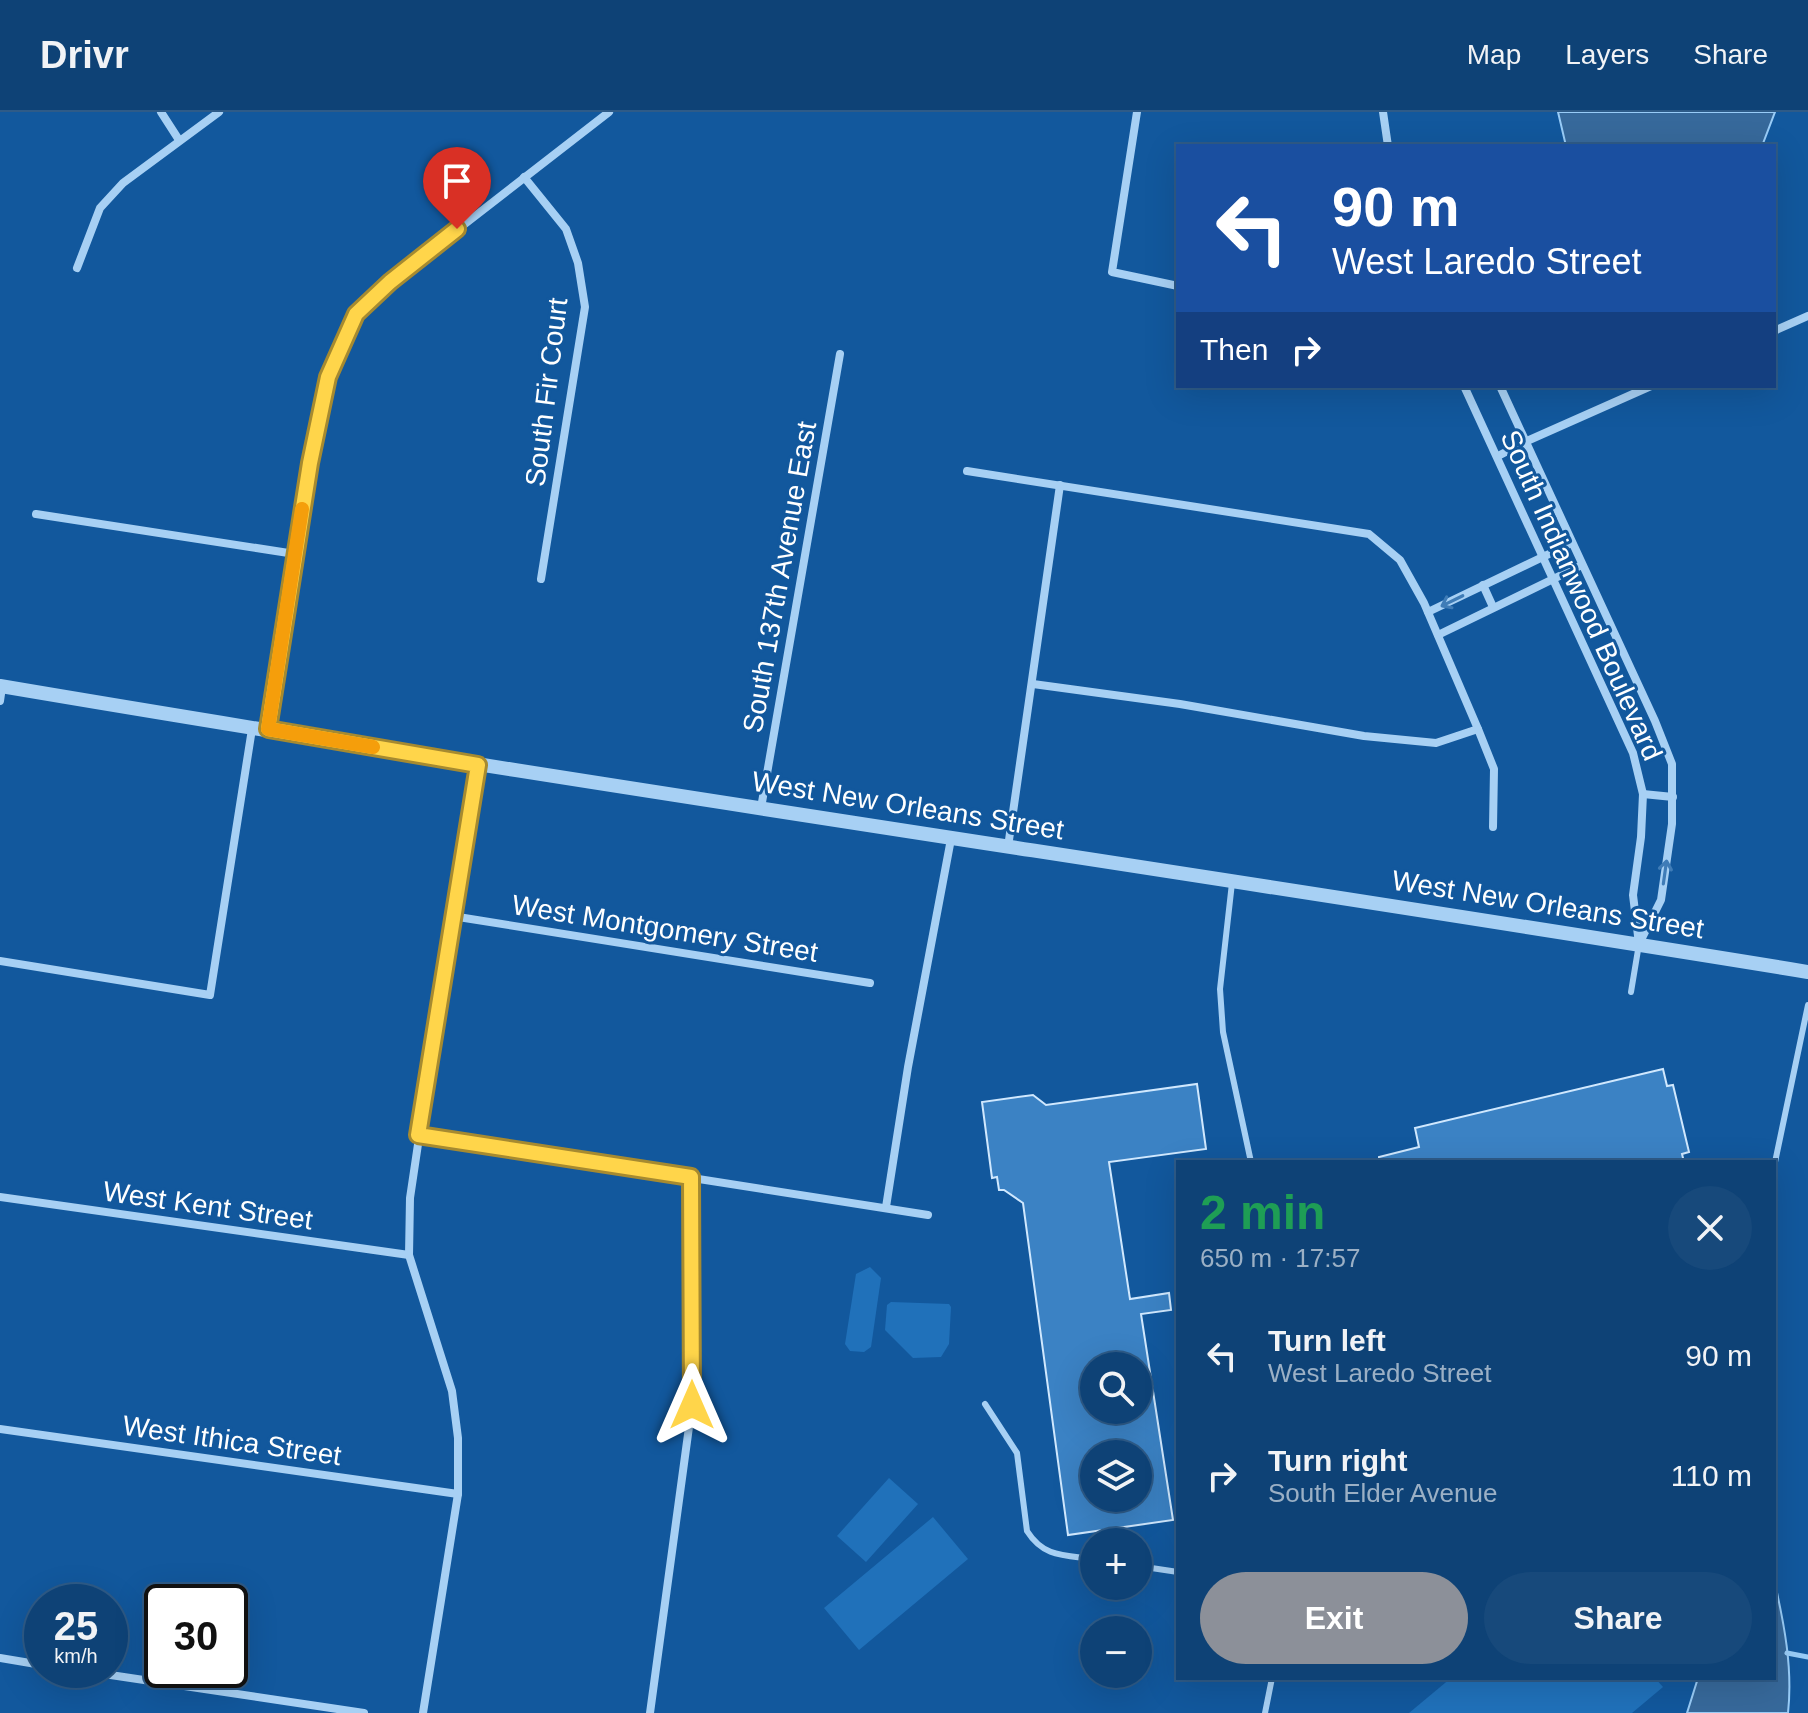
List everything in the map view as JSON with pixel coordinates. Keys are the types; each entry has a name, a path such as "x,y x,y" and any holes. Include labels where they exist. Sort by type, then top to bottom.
{"street":[{"path":"161,112 179,140"},
{"path":"77,268 100,208 123,183 219,112"},
{"path":"1137,112 1112,272 1176,286"},
{"path":"1383,112 1388,144"},
{"path":"268,729 295,554 328,377 356,314 390,282 604,114"},
{"name":"South Fir Court","path":"524,177 566,229 578,263 585,307 541,579"},
{"path":"1776,330 1808,316"},
{"name":"South 137th Avenue East","path":"761,808 840,354"},
{"name":"South Indianwood Boulevard","path":"1465,388 1633,753 1643,794 1633,895 1639,944"},
{"name":"South Indianwood Boulevard","path":"1501,388 1672,764 1672,824 1661,900 1639,944"},
{"path":"1498,456 1646,388"},
{"path":"967,471 1369,534 1400,560 1428,612 1478,729 1494,769 1493,827"},
{"path":"1008,847 1060,485"},
{"path":"36,514 295,554"},
{"path":"1428,612 1572,543"},
{"path":"1438,635 1582,565"},
{"path":"1483,585 1493,607"},
{"path":"1033,684 1393,739 1436,743 1478,729"},
{"name":"West New Orleans Street","path":"1,691 268,729 478,765 1808,972"},
{"path":"0,961 210,995 252,729"},
{"path":"423,1713 458,1494 458,1438 452,1391 409,1255 410,1198 478,765"},
{"path":"1643,794 1673,797"},
{"path":"886,1207 908,1067 951,839"},
{"name":"West Montgomery Street","path":"452,916 870,983"},
{"path":"418,1135 928,1215"},
{"path":"650,1713 692,1405 691,1177"},
{"name":"West Kent Street","path":"0,1197 409,1255"},
{"name":"West Ithica Street","path":"0,1429 458,1494"},
{"path":"0,1658 24,1662"},
{"path":"128,1678 364,1713"}],"lane":[{"path":"1232,880 1220,989 1226,1046 1251,1160"},
{"path":"1631,992 1639,944"},
{"path":"1775,1160 1808,1005"},
{"path":"985,1404 1017,1453 1027,1531 1034,1541 1051,1553 1080,1557"},
{"path":"1152,1568 1176,1572"},
{"path":"1265,1713 1272,1680"}],"shaded area":[{"path":"1558,112 1775,112 1763,144 1566,144"},
{"path":"870,1267 881,1278 871,1347 864,1352 850,1351 845,1344 856,1274"},
{"path":"891,1302 949,1304 949,1344 941,1357 913,1358 885,1330 887,1305"},
{"path":"889,1478 918,1504 866,1562 837,1536"},
{"path":"933,1517 968,1559 859,1650 824,1608"},
{"path":"1776,1589 1788,1662 1788,1713 1687,1713 1697,1680 1776,1680"},
{"path":"1449,1680 1657,1680 1663,1687 1632,1713 1409,1713"}],"building":[{"path":"1663,1069 1667,1086 1673,1085 1689,1152 1682,1154 1684,1160 1379,1160 1379,1157 1419,1147 1415,1128"},
{"path":"1197,1084 1206,1149 1109,1162 1130,1299 1169,1293 1171,1310 1141,1314 1147,1352 1080,1352 1080,1424 1152,1424 1152,1385 1173,1520 1117,1528 1080,1528 1080,1533 1068,1535 1023,1203 999,1190 997,1177 992,1178 982,1102 1033,1095 1046,1105"}],"waterway":[{"path":"1787,1653 1808,1657"}],"slow traffic":[{"path":"302,509 268,729 373,747"}],"route":[{"path":"457,229 390,282 356,314 328,377 310,463 268,729 478,765 418,1135 691,1177 692,1405"}]}
